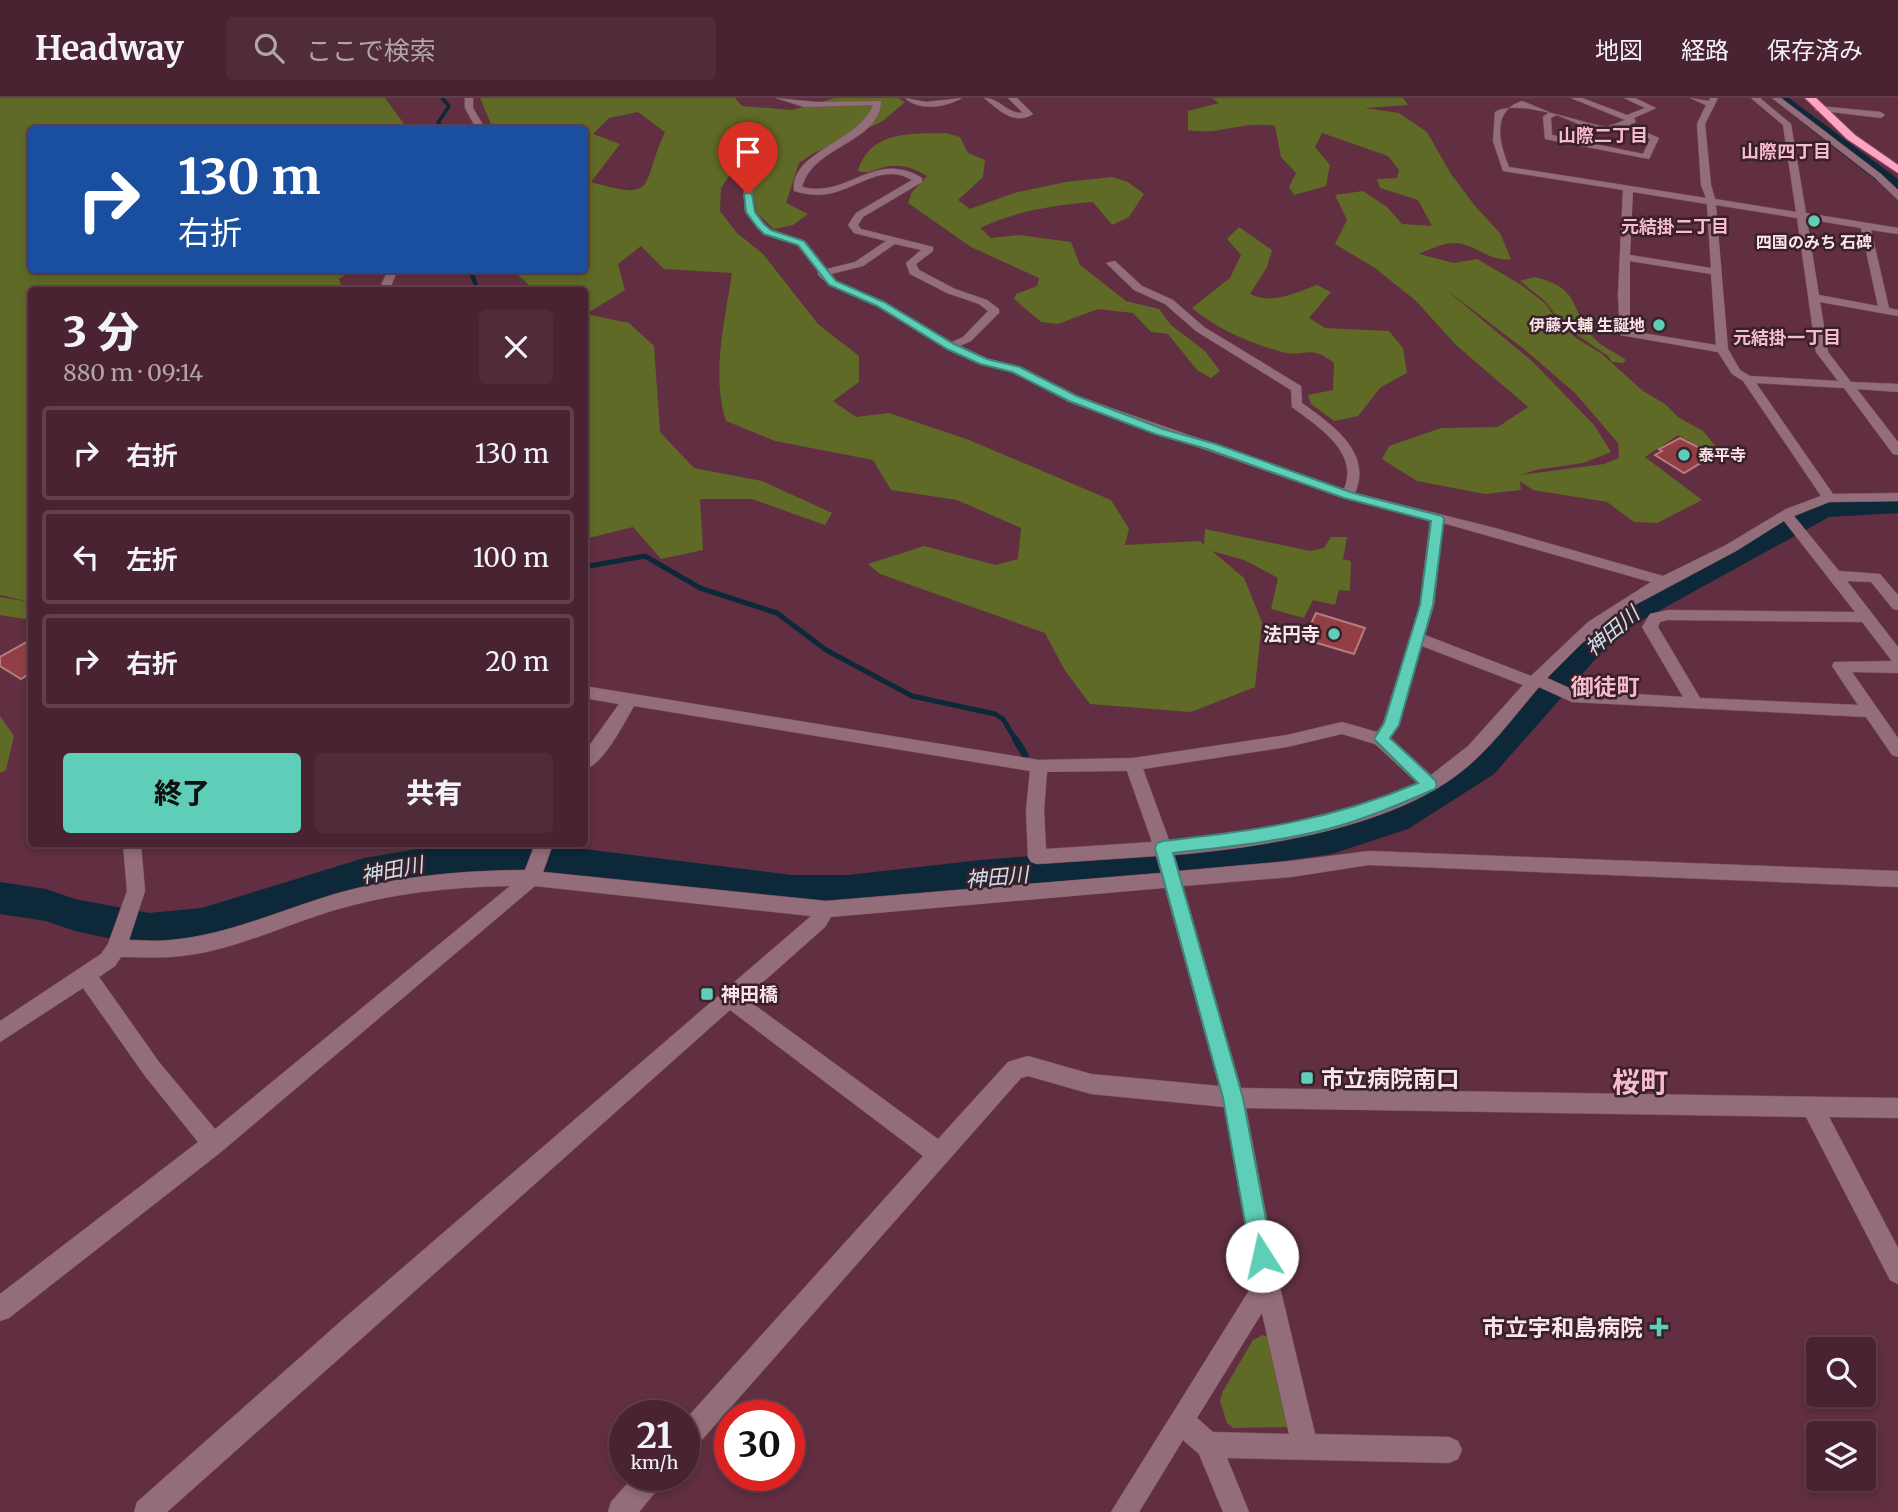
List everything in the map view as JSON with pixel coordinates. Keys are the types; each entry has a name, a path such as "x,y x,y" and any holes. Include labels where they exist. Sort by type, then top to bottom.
{"highway":[{"path":"1810,98 1857,143 1898,170"}],"street":[{"path":"469,98 469,108 480,126"},
{"path":"780,98 801,103 861,98 878,103 875,115 857,135 815,158 799,180 797,189 818,193 885,170 910,173 919,180 859,215 853,225 857,231 929,249 911,263 914,272 951,291 983,302 995,311 967,339 951,346"},
{"path":"909,98 923,106 958,98"},
{"path":"988,98 1013,116 1029,114 1012,98"},
{"path":"1628,98 1652,108 1608,130 1601,130 1523,98 1506,104 1498,114 1498,151 1506,169 1898,231"},
{"path":"1556,112 1547,117 1548,141 1647,157 1656,138 1575,98"},
{"path":"1694,98 1712,101 1701,124 1706,185 1711,200 1723,349 1735,372 1747,379 1829,498"},
{"path":"1755,98 1787,124 1822,352 1898,451"},
{"path":"1776,98 1866,163 1898,197"},
{"path":"1818,108 1881,115"},
{"path":"763,159 746,177 750,212 768,232 801,243 822,274 833,283 890,309 951,346 984,362 1016,369 1073,399 1148,427 1348,495 1503,535 1655,578 1664,583"},
{"path":"1866,163 1885,162"},
{"path":"1628,188 1624,333 1723,349"},
{"path":"1865,226 1884,310"},
{"path":"822,274 859,264 894,240"},
{"path":"1626,257 1716,272"},
{"path":"1111,263 1138,288 1169,302 1200,330 1297,389 1296,404 1331,430 1351,459 1355,475 1348,495"},
{"path":"1812,297 1898,313"},
{"path":"1747,379 1898,387"},
{"path":"118,944 171,950 239,935 335,902 401,886 465,879 538,860 749,903 826,909 1167,863 1258,837 1328,822 1382,805 1430,785 1451,772 1487,740 1579,637 1612,611 1791,520 1795,508 1829,498 1898,497"},
{"path":"1381,739 1391,725 1427,605 1437,519"},
{"path":"1791,520 1898,658"},
{"path":"1836,576 1875,577 1898,606"},
{"path":"1695,704 1650,627 1656,618 1668,615 1867,617"},
{"path":"1418,638 1538,682 1563,694 1695,704 1871,710"},
{"path":"1898,667 1840,666 1898,751"},
{"path":"588,693 1040,766 1133,764 1287,741 1342,728 1381,739 1430,785"},
{"path":"588,760 599,748 630,700"},
{"path":"1133,764 1167,863 1233,1098 1267,1283 1305,1446"},
{"path":"1040,766 1035,810 1037,858 1291,869 1369,858 1898,879"},
{"path":"0,1032 108,960 118,944 136,891 132,847"},
{"path":"0,1309 213,1144 508,900 538,860"},
{"path":"147,1512 818,920 826,909"},
{"path":"85,974 152,1069 213,1144"},
{"path":"728,997 939,1153"},
{"path":"700,1423 1015,1069 1028,1066 1091,1084 1233,1098 1898,1108"},
{"path":"1812,1106 1898,1272"},
{"path":"1124,1512 1267,1283"},
{"path":"1181,1421 1208,1446 1236,1512"},
{"path":"1208,1446 1449,1450"},
{"path":"621,1512 639,1491"}],"green space":[{"path":"0,98 385,98 406,126 28,126 28,273 348,273 339,279 341,287 28,287 28,602 0,595"},
{"path":"480,98 735,98 742,106 792,110 835,98 898,98 905,102 883,121 814,153 799,163 786,203 808,214 793,225 774,229 757,213 750,176 776,145 743,155 721,188 720,211 737,233 763,254 818,324 859,356 859,382 833,401 856,417 889,413 969,440 1111,500 1129,529 1125,545 1200,541 1204,545 1205,529 1310,551 1324,548 1331,537 1347,537 1343,559 1351,561 1350,591 1339,590 1335,605 1313,600 1304,618 1271,609 1278,578 1244,560 1212,551 1244,578 1262,622 1255,687 1191,712 1090,704 1064,669 1045,633 880,574 868,564 924,546 996,565 1018,559 1021,528 957,500 891,490 873,460 775,441 726,421 719,366 732,273 664,269 641,246 618,264 625,290 588,313 588,287 531,287 516,273 588,273 588,126 492,126","holes":["638,112 665,132 649,176 638,189 613,188 591,182 620,144 593,134 609,118"]},
{"path":"1212,98 1403,98 1408,105 1365,108 1399,113 1427,132 1451,174 1500,233 1511,259 1496,258 1468,246 1452,243 1419,254 1454,263 1477,259 1520,284 1546,304 1557,321 1576,338 1602,354 1643,391 1665,404 1678,417 1703,431 1723,455 1714,454 1678,435 1645,457 1702,500 1657,523 1634,522 1607,502 1533,490 1520,481 1521,490 1485,494 1417,481 1382,459 1389,446 1441,428 1498,427 1528,407 1456,345 1416,301 1375,268 1335,244 1347,220 1335,195 1363,191 1387,207 1402,224 1432,226 1418,200 1380,188 1377,179 1397,178 1399,170 1388,156 1322,133 1315,147 1330,165 1326,186 1294,195 1289,187 1296,173 1281,157 1275,126 1188,130 1188,111 1219,103","holes":["1444,288 1524,349 1575,393 1618,443 1619,458 1604,464 1521,475 1535,470 1583,463 1611,452 1594,425 1533,362"]},
{"path":"946,133 960,137 968,153 985,160 983,177 958,200 970,209 1014,193 1066,182 1112,177 1128,182 1144,194 1129,217 1112,225 1093,202 1035,210 980,228 991,238 1019,235 1071,242 1080,265 1126,301 1159,309 1171,325 1205,351 1220,371 1211,378 1197,370 1168,334 1151,332 1133,313 1098,309 1058,324 1041,322 1014,299 1016,294 1037,286 1039,278 971,247 908,203 912,192 927,176 900,166 858,171 872,148 882,141 906,135"},
{"path":"1239,227 1272,250 1267,267 1250,294 1275,298 1317,285 1331,292 1309,318 1325,328 1389,331 1403,348 1407,373 1381,387 1358,416 1334,421 1311,404 1308,395 1333,390 1334,363 1326,357 1313,352 1282,352 1258,344 1223,329 1192,308 1230,278 1241,255 1227,239"},
{"path":"1534,277 1550,282 1569,295 1589,332 1598,342 1626,360 1623,363 1612,362 1608,356 1564,326 1545,301 1520,281"},
{"path":"588,314 629,323 654,346 660,432 694,468 762,481 832,513 825,525 752,499 700,499 703,550 661,559 633,527 588,537"},
{"path":"0,597 28,602 28,620 0,615"},
{"path":"0,716 14,736 6,770 0,773"},
{"path":"1263,1335 1272,1339 1290,1427 1233,1428 1227,1423 1220,1401 1223,1391 1253,1340"}],"building":[{"name":"泰平寺","path":"1680,438 1714,455 1684,473 1655,455 1662,451 1659,449"},
{"name":"法円寺","path":"1316,613 1365,628 1354,654 1304,639"},
{"path":"28,641 28,675 21,679 0,666 0,657"}],"waterway":[{"path":"441,126 438,123 449,106 442,98"},
{"path":"1779,98 1898,188"},
{"path":"471,273 477,287"},
{"name":"神田川","path":"0,898 46,905 75,915 149,930 202,924 364,873 433,860 472,856 526,856 792,891 848,891 981,875 1204,857 1332,839 1395,819 1482,765 1596,639 1624,617 1801,519 1824,509 1898,505"},
{"path":"588,566 645,556 700,588 777,613 826,650 912,696 995,714 1003,719 1017,742"},
{"path":"1016,740 1025,755"}],"place":[{"name":"四国のみち 石碑","path":"1814,221"},
{"name":"伊藤大輔 生誕地","path":"1659,325"},
{"name":"泰平寺","path":"1684,455"},
{"name":"法円寺","path":"1334,634"},
{"name":"神田橋","path":"707,994"},
{"name":"市立病院南口","path":"1307,1078"},
{"name":"市立宇和島病院","path":"1659,1327"}],"district":[{"name":"山際二丁目","path":"1603,135"},
{"name":"山際四丁目","path":"1786,151"},
{"name":"元結掛二丁目","path":"1675,226"},
{"name":"元結掛一丁目","path":"1787,337"},
{"name":"御徒町","path":"1605,686"},
{"name":"桜町","path":"1640,1082"}],"route":[{"path":"748,194 750,212 760,225 768,232 801,243 822,274 833,283 909,319 951,346 984,362 1016,369 1073,399 1159,431 1348,495 1437,519 1427,605 1391,725 1381,739 1430,785 1382,805 1328,822 1258,837 1163,848 1233,1098 1262,1256"}]}
